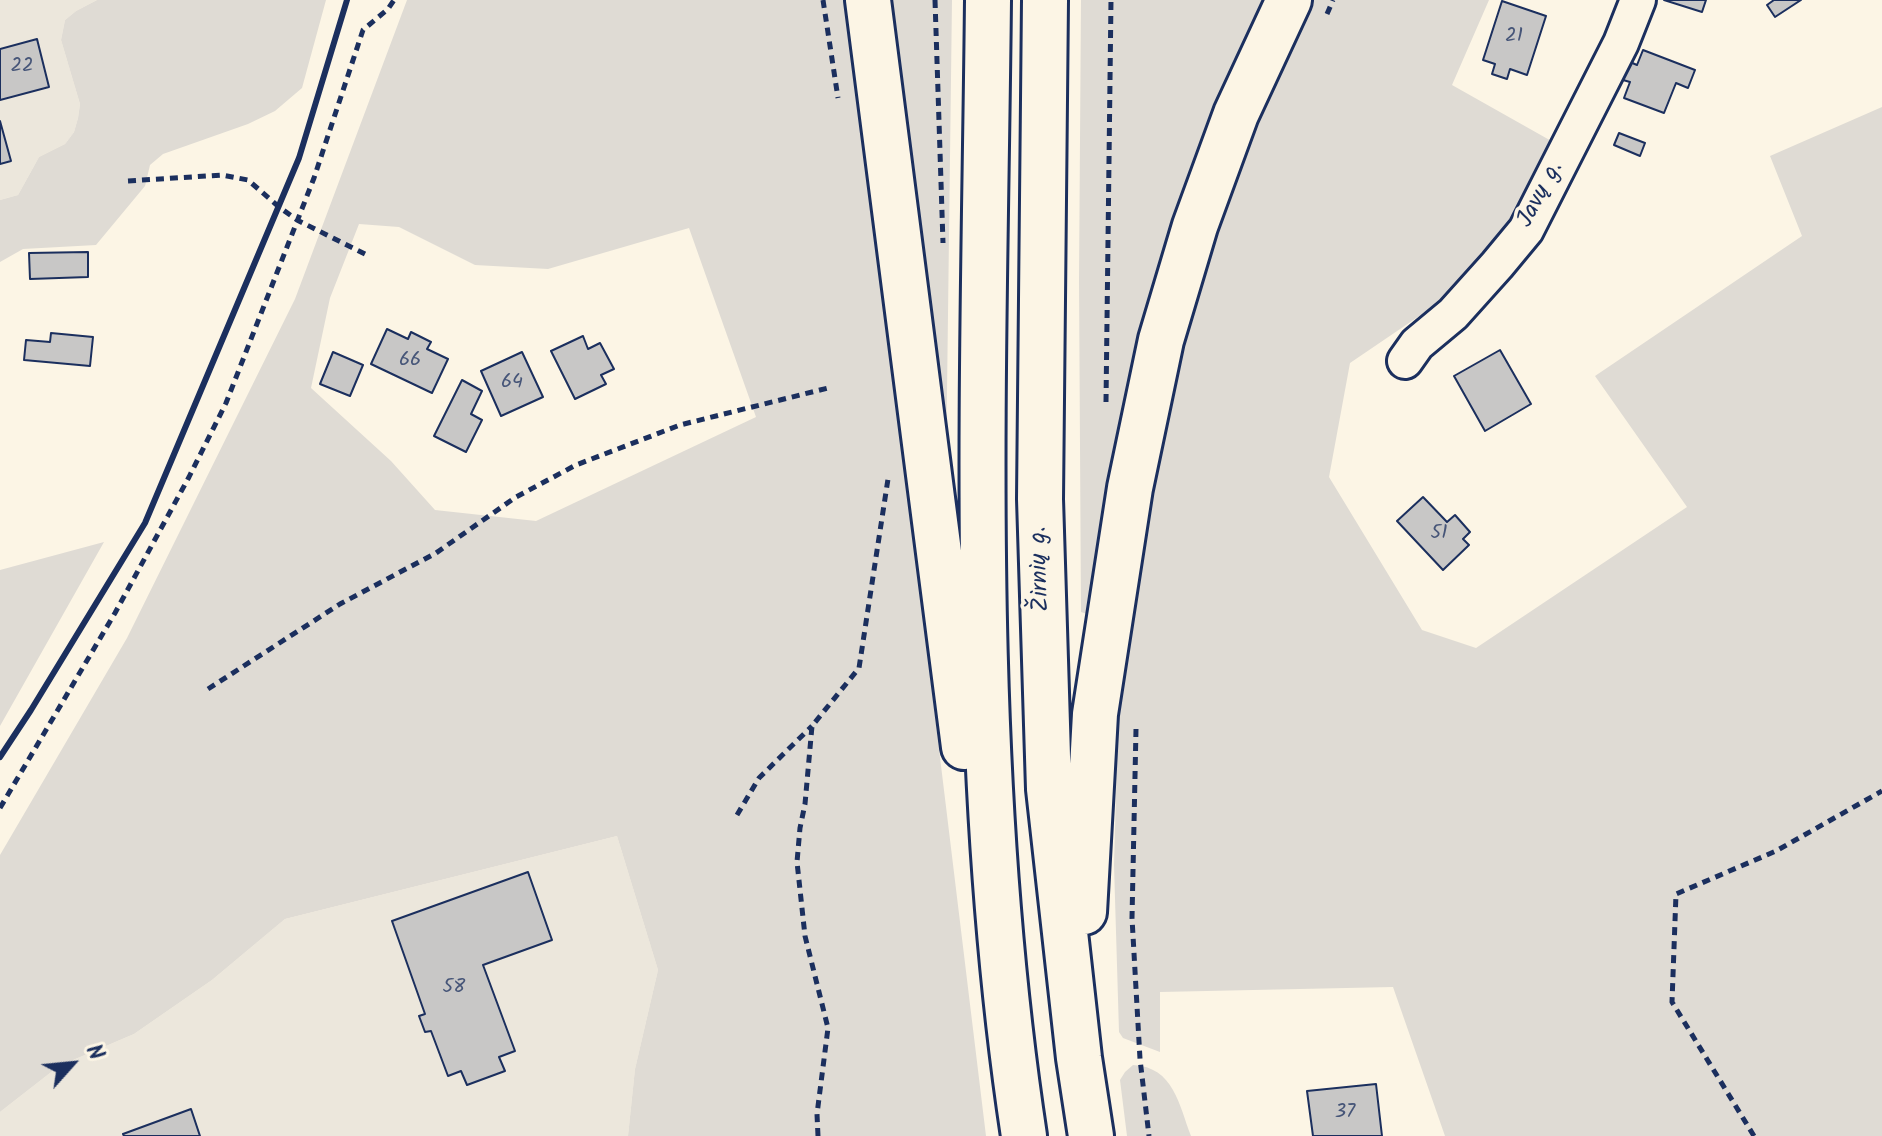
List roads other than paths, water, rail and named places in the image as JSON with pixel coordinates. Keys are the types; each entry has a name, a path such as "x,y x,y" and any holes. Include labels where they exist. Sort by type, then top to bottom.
{"highway":[{"path":"868,0 962,737 998,917"},
{"path":"988,0 983,456 988,744 998,917 1024,1136"},
{"name":"Žirnių g.","path":"1045,0 1040,499 1048,774 1079,1058 1091,1136"},
{"path":"1079,1058 1095,714 1130,488 1161,340 1195,226 1236,114 1305,13"}],"street":[{"name":"Javų g.","path":"1405,361 1417,344 1453,314 1526,230 1621,43 1638,0"}],"railway":[{"path":"0,757 145,523 299,158 347,0"}]}
